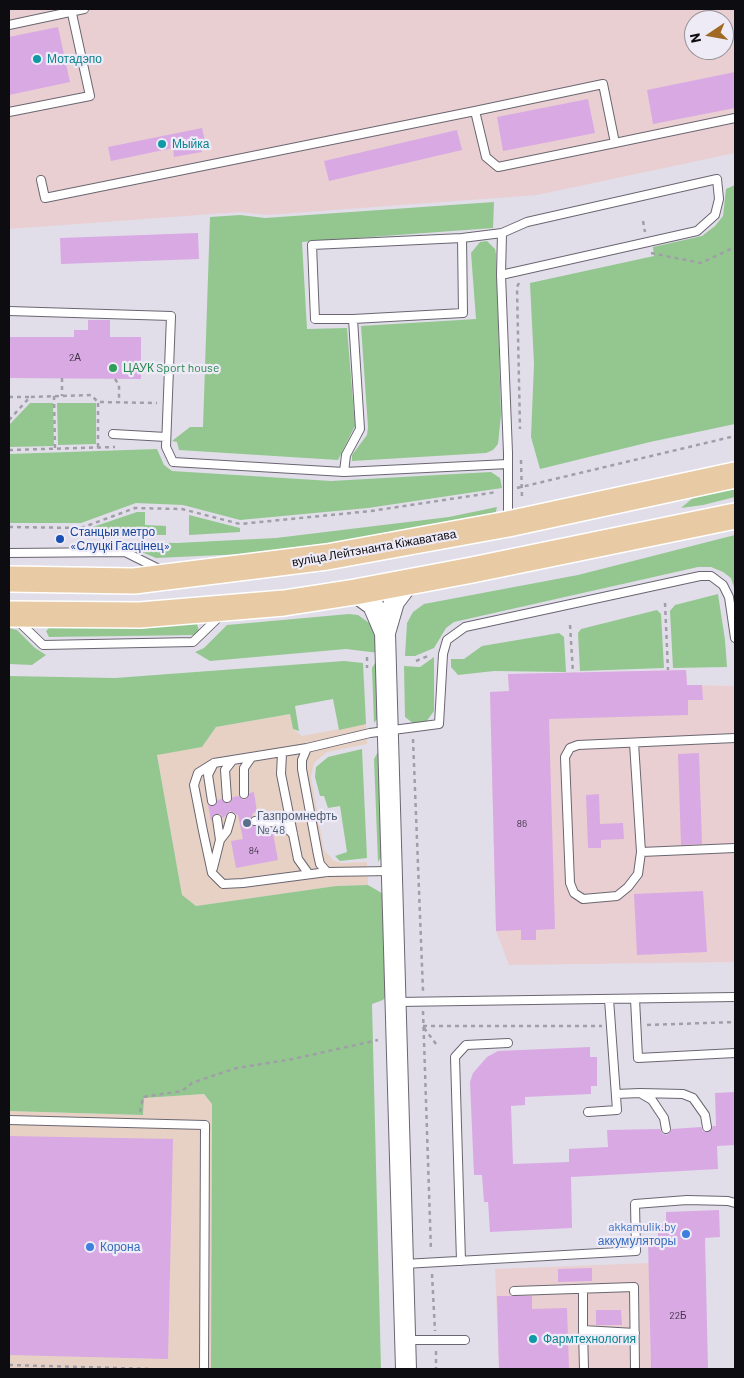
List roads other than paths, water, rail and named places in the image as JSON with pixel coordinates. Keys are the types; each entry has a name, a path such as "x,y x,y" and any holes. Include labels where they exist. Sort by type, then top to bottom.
{"main road":[{"name":"вуліца Лейтэнанта Кіжаватава","path":"9,579 134,581 327,557 508,524 735,476"},
{"path":"10,614 140,615 284,603 409,582 735,516"}],"street":[{"path":"406,1369 390,871 385,633 394,602 409,582"},
{"path":"355,592 373,605 385,633"}],"lane":[{"path":"9,25 72,10 84,9"},
{"path":"9,112 90,96 72,10"},
{"path":"41,180 45,198 604,84 615,143"},
{"path":"475,111 486,157 498,167 735,118"},
{"path":"462,238 463,313 353,319 314,319 312,246 462,238 502,233 527,222 717,179 719,199 715,215 698,231 501,275"},
{"path":"502,233 501,275 508,464 508,524"},
{"path":"9,310 170,316 166,447 173,462 344,472 508,464"},
{"path":"344,472 346,455 360,429 353,319"},
{"path":"113,434 166,437"},
{"path":"9,554 125,552 174,577"},
{"path":"390,871 308,873 243,883 223,884 212,873 194,785 198,773 214,763 282,753 370,733 439,724 445,647 452,635 465,627 700,576 711,576 723,585 729,597 735,638"},
{"path":"634,743 641,852 638,874 628,887 617,896 584,899 574,893 570,883 565,757 570,748 578,745 735,738"},
{"path":"307,748 302,760 302,769 320,864 327,872"},
{"path":"282,753 280,774 298,859 308,873"},
{"path":"244,794 244,768 251,758"},
{"path":"227,798 225,770 232,761"},
{"path":"212,801 208,775 214,763"},
{"path":"220,840 227,831 231,817"},
{"path":"212,873 220,840 217,819"},
{"path":"255,821 281,823 293,834"},
{"path":"641,852 735,848"},
{"path":"395,1002 735,997"},
{"path":"588,1112 617,1110 609,999"},
{"path":"636,999 638,1058 735,1053"},
{"path":"461,1261 455,1057 466,1045 508,1043"},
{"path":"640,1093 652,1100 659,1108 666,1129"},
{"path":"616,1094 683,1094 693,1098 702,1110 707,1127"},
{"path":"9,1120 205,1125 204,1369"},
{"path":"402,1264 636,1251 635,1204 687,1200 728,1200 735,1203"},
{"path":"514,1291 634,1287 635,1369"},
{"path":"583,1289 584,1369"},
{"path":"584,1330 635,1333"},
{"path":"405,1340 465,1340"}],"place":[{"name":"Мотадэпо","path":"37,59"},
{"name":"Мыйка","path":"162,144"},
{"name":"ЦАУК Sport house","path":"113,368"},
{"name":"Станцыя метро «Слуцкі Гасцінец»","path":"60,539"},
{"name":"Газпромнефть № 48","path":"247,823"},
{"name":"akkamulik.by аккумуляторы","path":"686,1234"},
{"name":"Корона","path":"90,1247"},
{"name":"Фармтехнология","path":"533,1339"}]}
